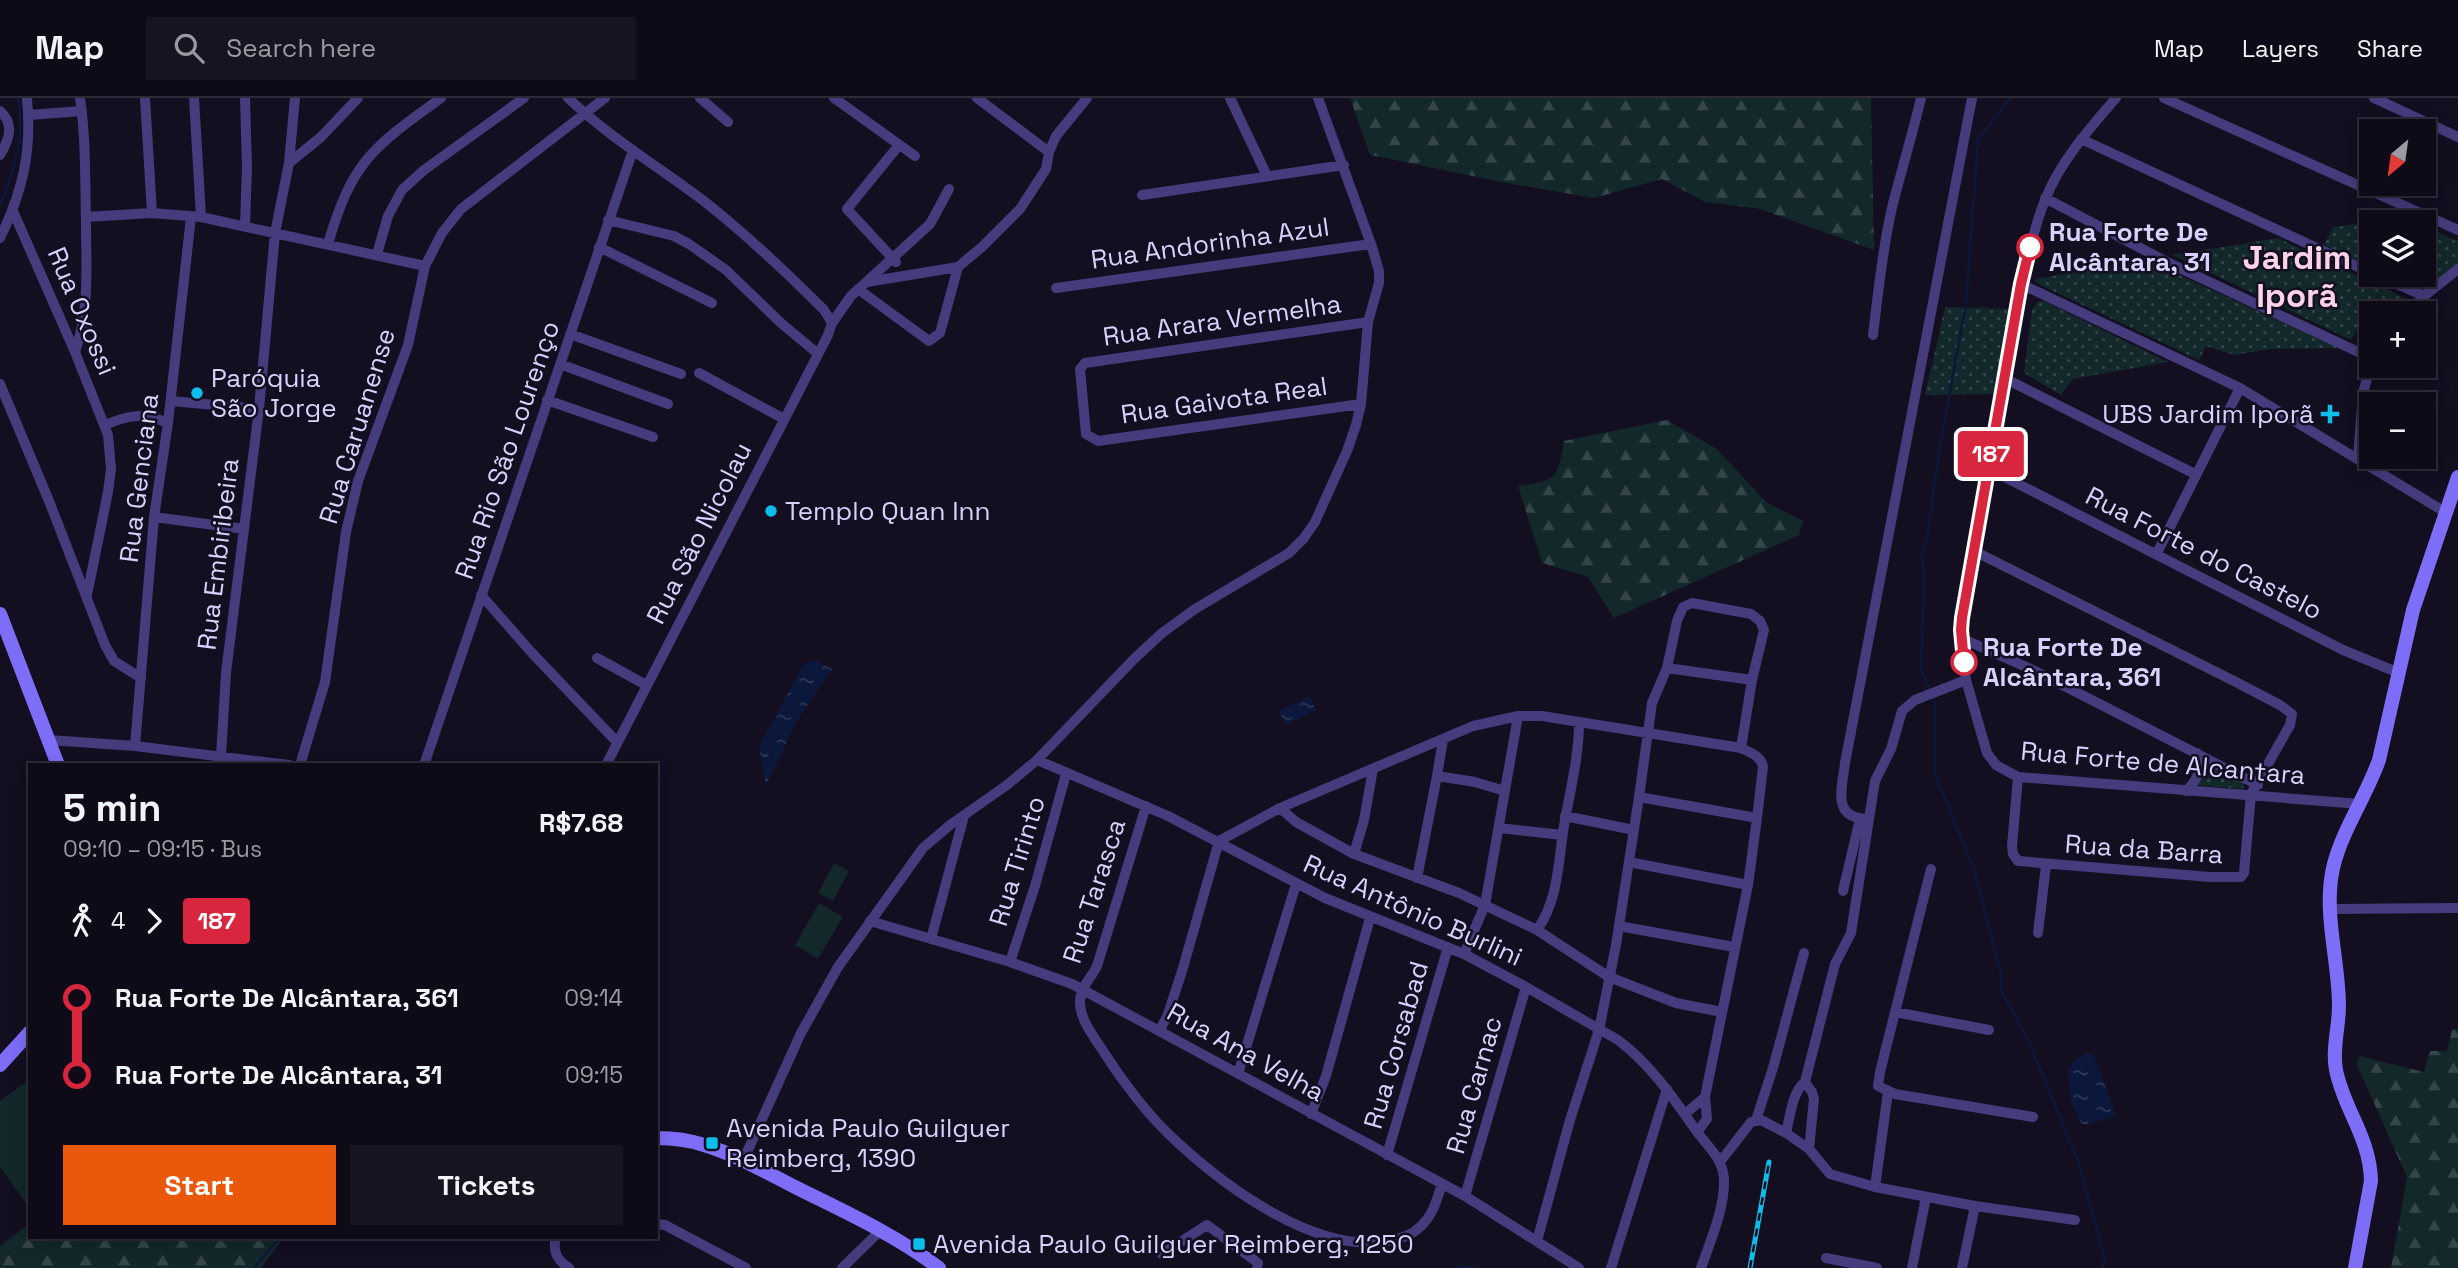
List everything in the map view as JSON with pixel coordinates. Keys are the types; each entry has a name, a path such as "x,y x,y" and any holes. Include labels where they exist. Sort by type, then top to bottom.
{"main road":[{"path":"2355,1268 2371,1181 2365,1143 2340,1085 2335,1063 2339,1005 2330,893 2336,859 2379,760 2413,610 2458,477"},
{"path":"1,619 57,763"},
{"path":"1,1064 28,1034"},
{"path":"1,1064 28,1046"},
{"path":"658,1138 704,1144 743,1161 880,1231 939,1268"}],"street":[{"path":"0,238 21,188 29,149 27,98"},
{"path":"75,352 83,324 86,298 86,218 80,98"},
{"path":"145,98 152,213"},
{"name":"Rua Genciana","path":"135,746 154,517 196,217 194,98"},
{"path":"245,98 245,226"},
{"name":"Rua Embiribeira","path":"221,755 226,673 259,409 275,233 289,163 295,98"},
{"path":"328,244 346,191 360,165 391,134 440,98"},
{"path":"377,254 388,216 402,190 424,170 524,98"},
{"path":"568,98 585,115 706,202 824,310 832,323"},
{"name":"Rua Caruanense","path":"301,763 325,682 349,511 366,455 408,345 425,266 442,233 461,209 605,98"},
{"path":"700,98 728,122"},
{"path":"834,98 915,156"},
{"path":"977,98 1049,152"},
{"path":"867,282 958,267 1020,209 1046,169 1056,136 1087,98"},
{"path":"1230,98 1267,176"},
{"path":"743,1161 801,1033 838,967 923,848 1037,760 1162,633 1195,609 1289,553 1315,522 1356,425 1361,404 1368,322 1379,283 1379,271 1371,244 1318,98"},
{"path":"1873,335 1886,237 1921,98"},
{"path":"1864,819 1847,814 1842,807 1845,763 1972,98"},
{"name":"Rua Forte de Alcantara","path":"2116,98 2081,139 2045,198 2021,284 1961,638 1966,680 1987,753 1996,765 2018,777 2360,804"},
{"path":"2164,98 2458,230"},
{"path":"2374,98 2458,138"},
{"path":"289,163 321,137 354,100"},
{"path":"0,111 7,117 10,128 7,143 0,155"},
{"path":"29,115 82,111"},
{"path":"2081,139 2359,267"},
{"path":"894,259 847,209 899,145"},
{"name":"Rua Rio São Lourenço","path":"425,763 633,150"},
{"path":"1142,195 1344,165"},
{"name":"Rua São Nicolau","path":"607,763 832,323 858,289 894,259 930,223 948,189"},
{"path":"2045,198 2167,262 2359,352"},
{"name":"Rua Oxossi","path":"13,211 105,425 111,451 111,470 102,527 87,595"},
{"path":"86,218 152,213 196,217 425,266"},
{"path":"608,220 674,236 689,244 726,270 817,353"},
{"name":"Rua Andorinha Azul","path":"1056,288 1371,244"},
{"path":"599,247 712,303"},
{"path":"858,289 929,341 940,333 958,267"},
{"path":"2419,301 2458,269"},
{"path":"2021,284 2240,388 2445,512"},
{"path":"2404,287 2424,296"},
{"name":"Rua Arara Vermelha","path":"1093,440 1086,435 1080,369 1083,364 1368,322"},
{"path":"570,334 681,374"},
{"path":"560,365 668,404"},
{"path":"699,373 784,419"},
{"path":"2004,378 2195,474"},
{"path":"2358,459 2363,393 2367,378"},
{"path":"0,384 105,645 114,661 141,678"},
{"path":"2157,553 2240,388"},
{"path":"547,400 653,437"},
{"path":"171,401 259,409"},
{"name":"Rua Gaivota Real","path":"1093,440 1361,404"},
{"path":"105,425 131,415 169,423"},
{"name":"Rua Forte do Castelo","path":"1989,469 2343,650 2399,674"},
{"path":"154,517 244,529"},
{"path":"1974,551 2290,711 2290,725 2251,794"},
{"path":"481,595 617,742"},
{"path":"1537,1241 1570,1120 1599,1030 1619,926 1652,704 1667,668 1676,621 1683,607 1692,603 1751,614 1760,621 1764,630 1752,680 1741,748"},
{"path":"1961,638 2035,671 2258,785"},
{"path":"597,658 646,685"},
{"path":"1667,668 1752,680"},
{"path":"1843,891 1875,781 1891,749 1902,711 1915,701 1966,680"},
{"path":"1464,954 1485,905 1518,716"},
{"path":"1159,1031 1174,998 1219,841 1280,808 1473,726 1518,716 1542,716 1741,748 1762,760 1763,767 1748,885 1705,1097 1707,1119 1697,1132"},
{"path":"1537,930 1551,904 1558,872 1565,817 1578,752 1579,722"},
{"path":"49,740 135,746 275,763"},
{"path":"1416,878 1443,740"},
{"path":"2186,791 2198,776 2200,765 2197,753"},
{"name":"Rua Antônio Burlini","path":"1037,760 1146,806 1219,841 1296,884 1370,918 1464,954 1526,987 1636,1053 1667,1089 1720,1162"},
{"path":"1354,854 1364,820 1373,769"},
{"name":"Rua Tirinto","path":"1010,962 1035,886 1066,774"},
{"path":"1437,776 1475,782 1505,791"},
{"name":"Rua da Barra","path":"2018,777 2012,846 2012,854 2018,861 2210,877 2241,877 2244,873 2251,794"},
{"path":"1639,797 1757,818"},
{"name":"Rua Tarasca","path":"1082,989 1097,966 1146,806"},
{"path":"1280,808 1296,822 1354,854 1459,893 1537,930 1609,977 1676,1003 1722,1012"},
{"path":"931,939 964,816"},
{"path":"1565,817 1634,830"},
{"path":"1786,1133 1796,1094 1805,1082 1835,964 1851,933 1864,819"},
{"path":"1499,828 1562,835"},
{"path":"1629,862 1748,885"},
{"path":"2038,933 2046,865"},
{"path":"1931,869 1877,1083 1881,1089 1888,1092 2033,1117"},
{"path":"1238,1074 1296,884"},
{"path":"2331,909 2458,908"},
{"path":"1311,1114 1326,1076 1370,918"},
{"name":"Rua Ana Velha","path":"870,921 1010,962 1082,989 1465,1196 1579,1268"},
{"path":"1619,926 1734,947"},
{"name":"Rua Corsabad","path":"1387,1155 1448,947"},
{"path":"1701,1268 1724,1182 1720,1162 1751,1122 1756,1120 1804,953"},
{"name":"Rua Carnac","path":"1465,1196 1526,987"},
{"path":"1082,989 1082,1017 1119,1076 1175,1141 1244,1195 1292,1222 1343,1241 1375,1243 1407,1237 1422,1226 1434,1209 1442,1184"},
{"path":"1895,1012 1989,1030"},
{"path":"1805,1082 1814,1099 1809,1149"},
{"path":"1611,1268 1667,1089"},
{"path":"1875,1187 1888,1092"},
{"path":"1685,1114 1705,1097"},
{"path":"1756,1120 1786,1133 1809,1149 1830,1174 1875,1187 1926,1197 2075,1220"},
{"path":"1912,1268 1926,1197"},
{"path":"1962,1268 1975,1206"},
{"path":"658,1224 746,1268"},
{"path":"1161,1254 1207,1225 1258,1263 1258,1268"},
{"path":"842,1268 880,1231"},
{"path":"555,1239 556,1256 569,1268"},
{"path":"1826,1258 1877,1268"}],"green space":[{"path":"1350,98 1871,98 1874,250 1760,209 1705,202 1662,179 1594,198 1370,155"},
{"path":"2359,224 2359,262 2324,245 2333,227"},
{"path":"2436,231 2458,241 2458,266 2436,283"},
{"path":"2278,238 2359,276 2359,287 2381,287 2411,301 2359,301 2359,327 2351,340 2173,255"},
{"path":"2146,260 2339,348 2270,349 2234,355 2206,346 2199,360 2036,283 2035,279"},
{"path":"2411,287 2432,287 2424,293"},
{"path":"2039,301 2044,301 2168,362 2073,379 2061,395 2024,373 2032,309"},
{"path":"1945,307 2011,309 1997,394 1925,395"},
{"path":"1667,420 1717,449 1767,503 1803,521 1799,535 1614,618 1588,577 1542,563 1518,486 1541,482 1553,476 1557,471 1564,441"},
{"path":"2203,759 2245,782 2243,789 2196,785 2203,773"},
{"path":"834,863 849,871 833,901 818,893"},
{"path":"819,903 843,917 818,959 795,945"},
{"path":"2458,1029 2458,1268 2391,1268 2407,1177 2357,1065 2359,1056 2424,1072 2430,1051 2447,1051 2452,1030"},
{"path":"28,1081 28,1206 0,1167 0,1101"},
{"path":"28,1225 28,1239 283,1239 261,1268 0,1268 0,1246"}],"water":[{"path":"817,661 832,669 796,722 766,785 759,747 804,663"},
{"path":"1309,696 1316,710 1286,725 1279,711"},
{"path":"2088,1053 2094,1055 2115,1113 2113,1117 2086,1125 2081,1123 2071,1102 2068,1070 2077,1058"}],"waterway":[{"path":"0,205 17,153 20,125 18,98"},
{"path":"1930,691 1921,669 1924,580 1922,558 1966,304 1978,140 2010,98"},
{"path":"1932,698 1935,703 1935,774 1974,869 2001,974 2001,990 2028,1040 2078,1161 2105,1259 2103,1268"},
{"path":"254,1268 278,1239"},
{"path":"1460,1268 1477,1268"}],"railway":[{"path":"1750,1268 1769,1162"}],"bus line":[{"name":"187","path":"1964,662 1962,618 2021,284 2030,247"}],"place":[{"name":"Rua Forte De Alcântara, 31","path":"2030,247"},
{"name":"Paróquia São Jorge","path":"197,393"},
{"name":"UBS Jardim Iporã","path":"2330,414"},
{"name":"Templo Quan Inn","path":"771,511"},
{"name":"Rua Forte De Alcântara, 361","path":"1964,662"},
{"name":"Avenida Paulo Guilguer Reimberg, 1390","path":"712,1143"},
{"name":"Avenida Paulo Guilguer Reimberg, 1250","path":"919,1244"}],"district":[{"name":"Jardim Iporã","path":"2297,277"}]}
